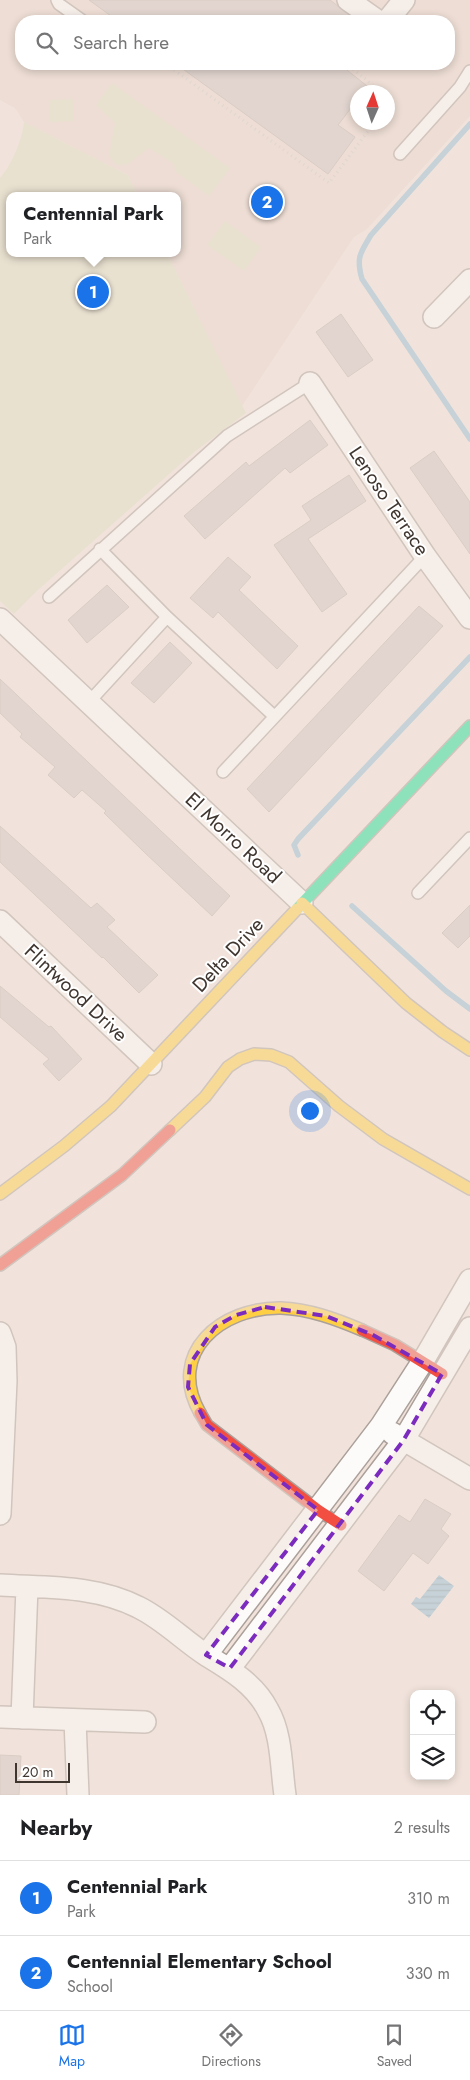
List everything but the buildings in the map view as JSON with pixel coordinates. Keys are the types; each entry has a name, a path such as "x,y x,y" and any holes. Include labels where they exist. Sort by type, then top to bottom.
{"street":[{"path":"348,0 369,15"},
{"path":"392,15 404,0"},
{"path":"434,317 470,280"},
{"name":"Lenoso Terrace","path":"310,383 425,556 470,618"},
{"name":"El Morro Road","path":"0,620 302,903 323,926 414,1011 445,1035 470,1050"},
{"name":"Delta Drive","path":"0,1194 64,1146 111,1106 470,726"},
{"name":"Flintwood Drive","path":"0,922 151,1064"},
{"path":"0,1265 122,1176 205,1097 228,1067 240,1059 254,1054 271,1054 290,1062 339,1106 383,1139 470,1189"},
{"path":"206,1655 381,1426 423,1361 470,1280"},
{"path":"341,1525 318,1510 207,1425 196,1408 188,1387 190,1364 201,1343 215,1327 236,1315 265,1307 294,1310 326,1316 374,1335 423,1361 442,1374"},
{"path":"230,1668 341,1525 403,1440 470,1328"},
{"path":"0,1333 5,1347 6,1381 0,1514"},
{"path":"381,1426 470,1479"},
{"path":"0,1585 84,1590 113,1596 139,1607 206,1655 230,1668 268,1708 275,1724 285,1795"},
{"path":"22,1718 27,1587"},
{"path":"0,1717 146,1722"},
{"path":"74,1720 78,1795"}],"lane":[{"path":"57,0 59,4 75,15"},
{"path":"400,154 460,87 470,71"},
{"path":"49,597 227,436 310,383"},
{"path":"100,549 166,617 274,716"},
{"path":"224,772 274,716 425,556"},
{"path":"89,702 166,617"},
{"path":"418,893 470,838"}],"path":[{"path":"174,70 329,183 369,130"},
{"path":"352,70 371,85"}],"highlighted area":[{"path":"265,1307 326,1316 373,1335 442,1374 403,1441 230,1668 206,1655 318,1510 207,1425 188,1387 190,1364 215,1327 236,1315"}],"shaded area":[{"path":"0,0 470,0 470,116 367,229 354,237 242,406 169,257 181,257 181,192 136,192 128,175 24,122 15,108 0,100"},
{"path":"112,83 230,168 209,196 175,171 174,164 149,148 128,164 116,165 109,156 115,123 96,105"},
{"path":"73,99 74,121 50,122 49,100"},
{"path":"24,122 128,175 136,192 6,192 6,257 169,257 246,413 193,453 38,590 14,614 0,601 0,178 16,152"},
{"path":"225,221 261,247 244,271 207,245"}],"water":[{"path":"439,1575 454,1586 429,1618 411,1604 416,1597 420,1599"}],"waterway":[{"path":"470,124 371,235 359,261 362,279 470,439"},
{"path":"298,855 294,845 298,839 470,657"},
{"path":"352,906 446,991 470,1009"}],"traffic: fast":[{"path":"297,909 470,726"}],"traffic: slow":[{"path":"302,903 406,1003 470,1050"},
{"path":"0,1194 64,1146 111,1106 297,909"},
{"path":"170,1130 205,1097 228,1067 240,1059 254,1054 271,1055 289,1062 339,1106 383,1139 470,1189"},
{"path":"200,1413 191,1391 190,1371 195,1353 205,1338 220,1325 238,1316 259,1310 281,1308 302,1310 322,1315 362,1330"}],"traffic: jam":[{"path":"0,1265 122,1175 170,1130"},
{"path":"362,1330 395,1345 442,1374"},
{"path":"200,1413 207,1425 318,1510 341,1525"}],"place":[{"name":"Centennial Elementary School","path":"267,202"},
{"name":"Centennial Park","path":"93,292"}]}
